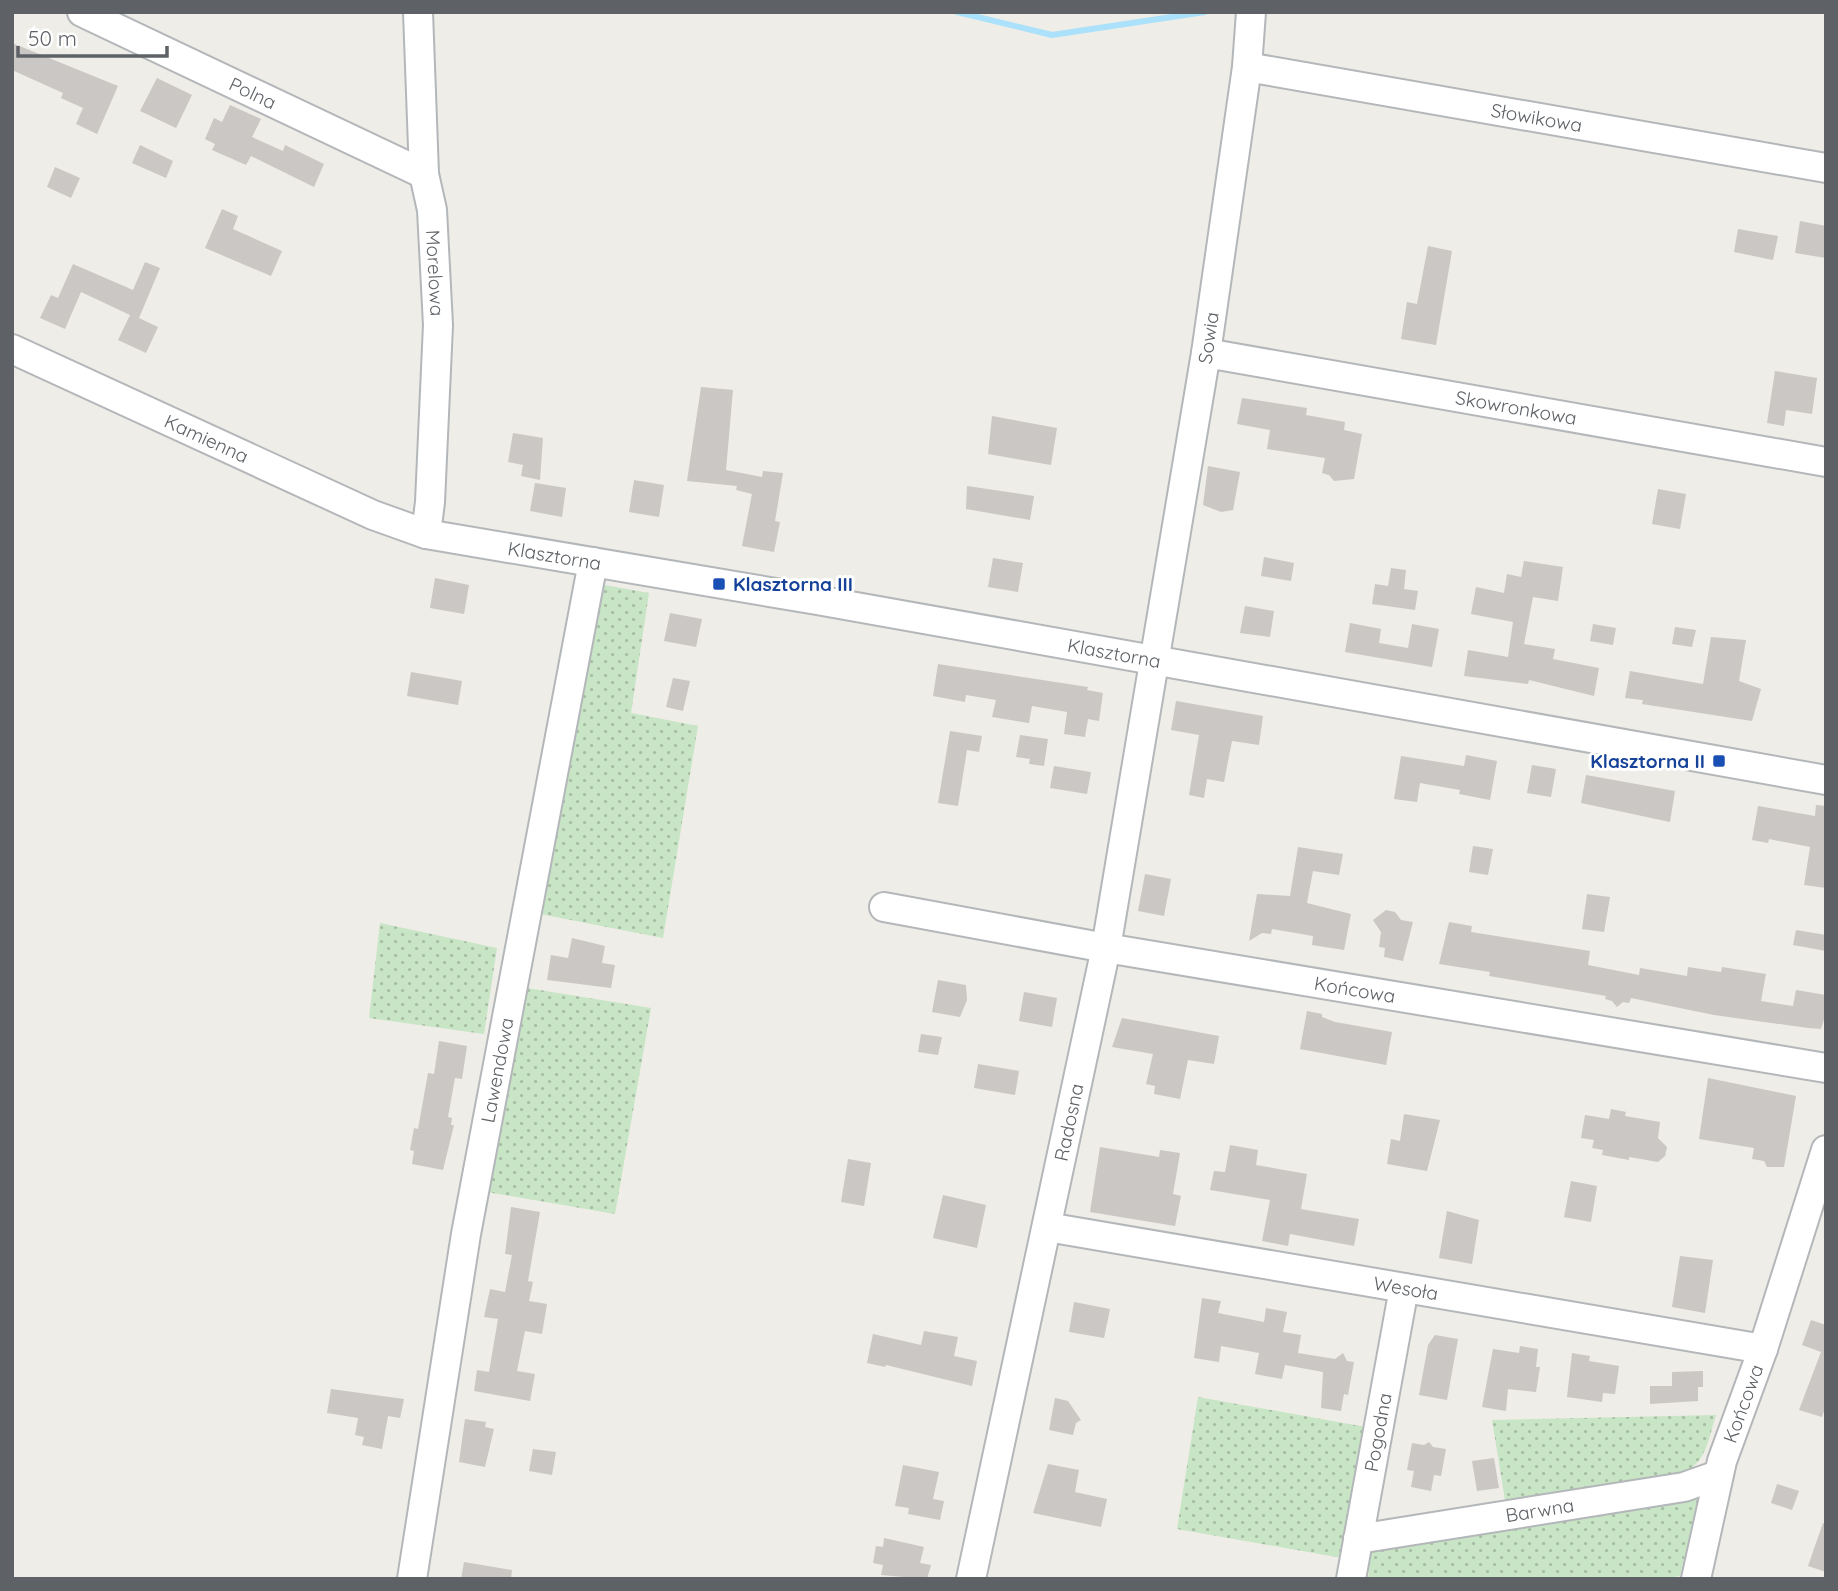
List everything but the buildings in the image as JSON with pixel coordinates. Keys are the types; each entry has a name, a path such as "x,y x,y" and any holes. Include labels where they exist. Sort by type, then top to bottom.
{"street":[{"name":"Polna","path":"82,12 424,174"},
{"name":"Morelowa","path":"414,530 430,502 438,325 432,210 424,174 418,12"},
{"name":"Sowia","path":"1155,662 1206,353 1247,67 1251,12"},
{"name":"Słowikowa","path":"1247,67 1826,168"},
{"name":"Kamienna","path":"12,349 414,530"},
{"name":"Skowronkowa","path":"1206,353 1826,462"},
{"name":"Klasztorna","path":"414,530 1826,780"},
{"name":"Lawendowa","path":"412,1579 466,1234 593,562"},
{"name":"Radosna","path":"971,1579 1106,948 1155,662"},
{"name":"Końcowa","path":"884,907 1106,948 1826,1068"},
{"name":"Końcowa","path":"1696,1579 1718,1475 1763,1349 1826,1150"},
{"name":"Wesoła","path":"1047,1227 1763,1349"},
{"name":"Pogodna","path":"1351,1579 1404,1288"},
{"name":"Barwna","path":"1358,1538 1684,1487 1718,1475"}],"green space":[{"path":"605,585 649,593 631,713 698,726 663,938 535,913 598,593"},
{"path":"380,923 497,948 484,1034 369,1018"},
{"path":"521,987 651,1008 615,1214 487,1192"},
{"path":"1198,1397 1366,1427 1342,1558 1177,1529"},
{"path":"1716,1415 1700,1459 1677,1476 1505,1500 1492,1420"},
{"path":"1701,1490 1680,1576 1663,1579 1368,1579 1372,1546"}],"waterway":[{"path":"957,12 1052,35 1205,12"}],"place":[{"name":"Klasztorna III","path":"719,584"},
{"name":"Klasztorna II","path":"1719,761"}]}
